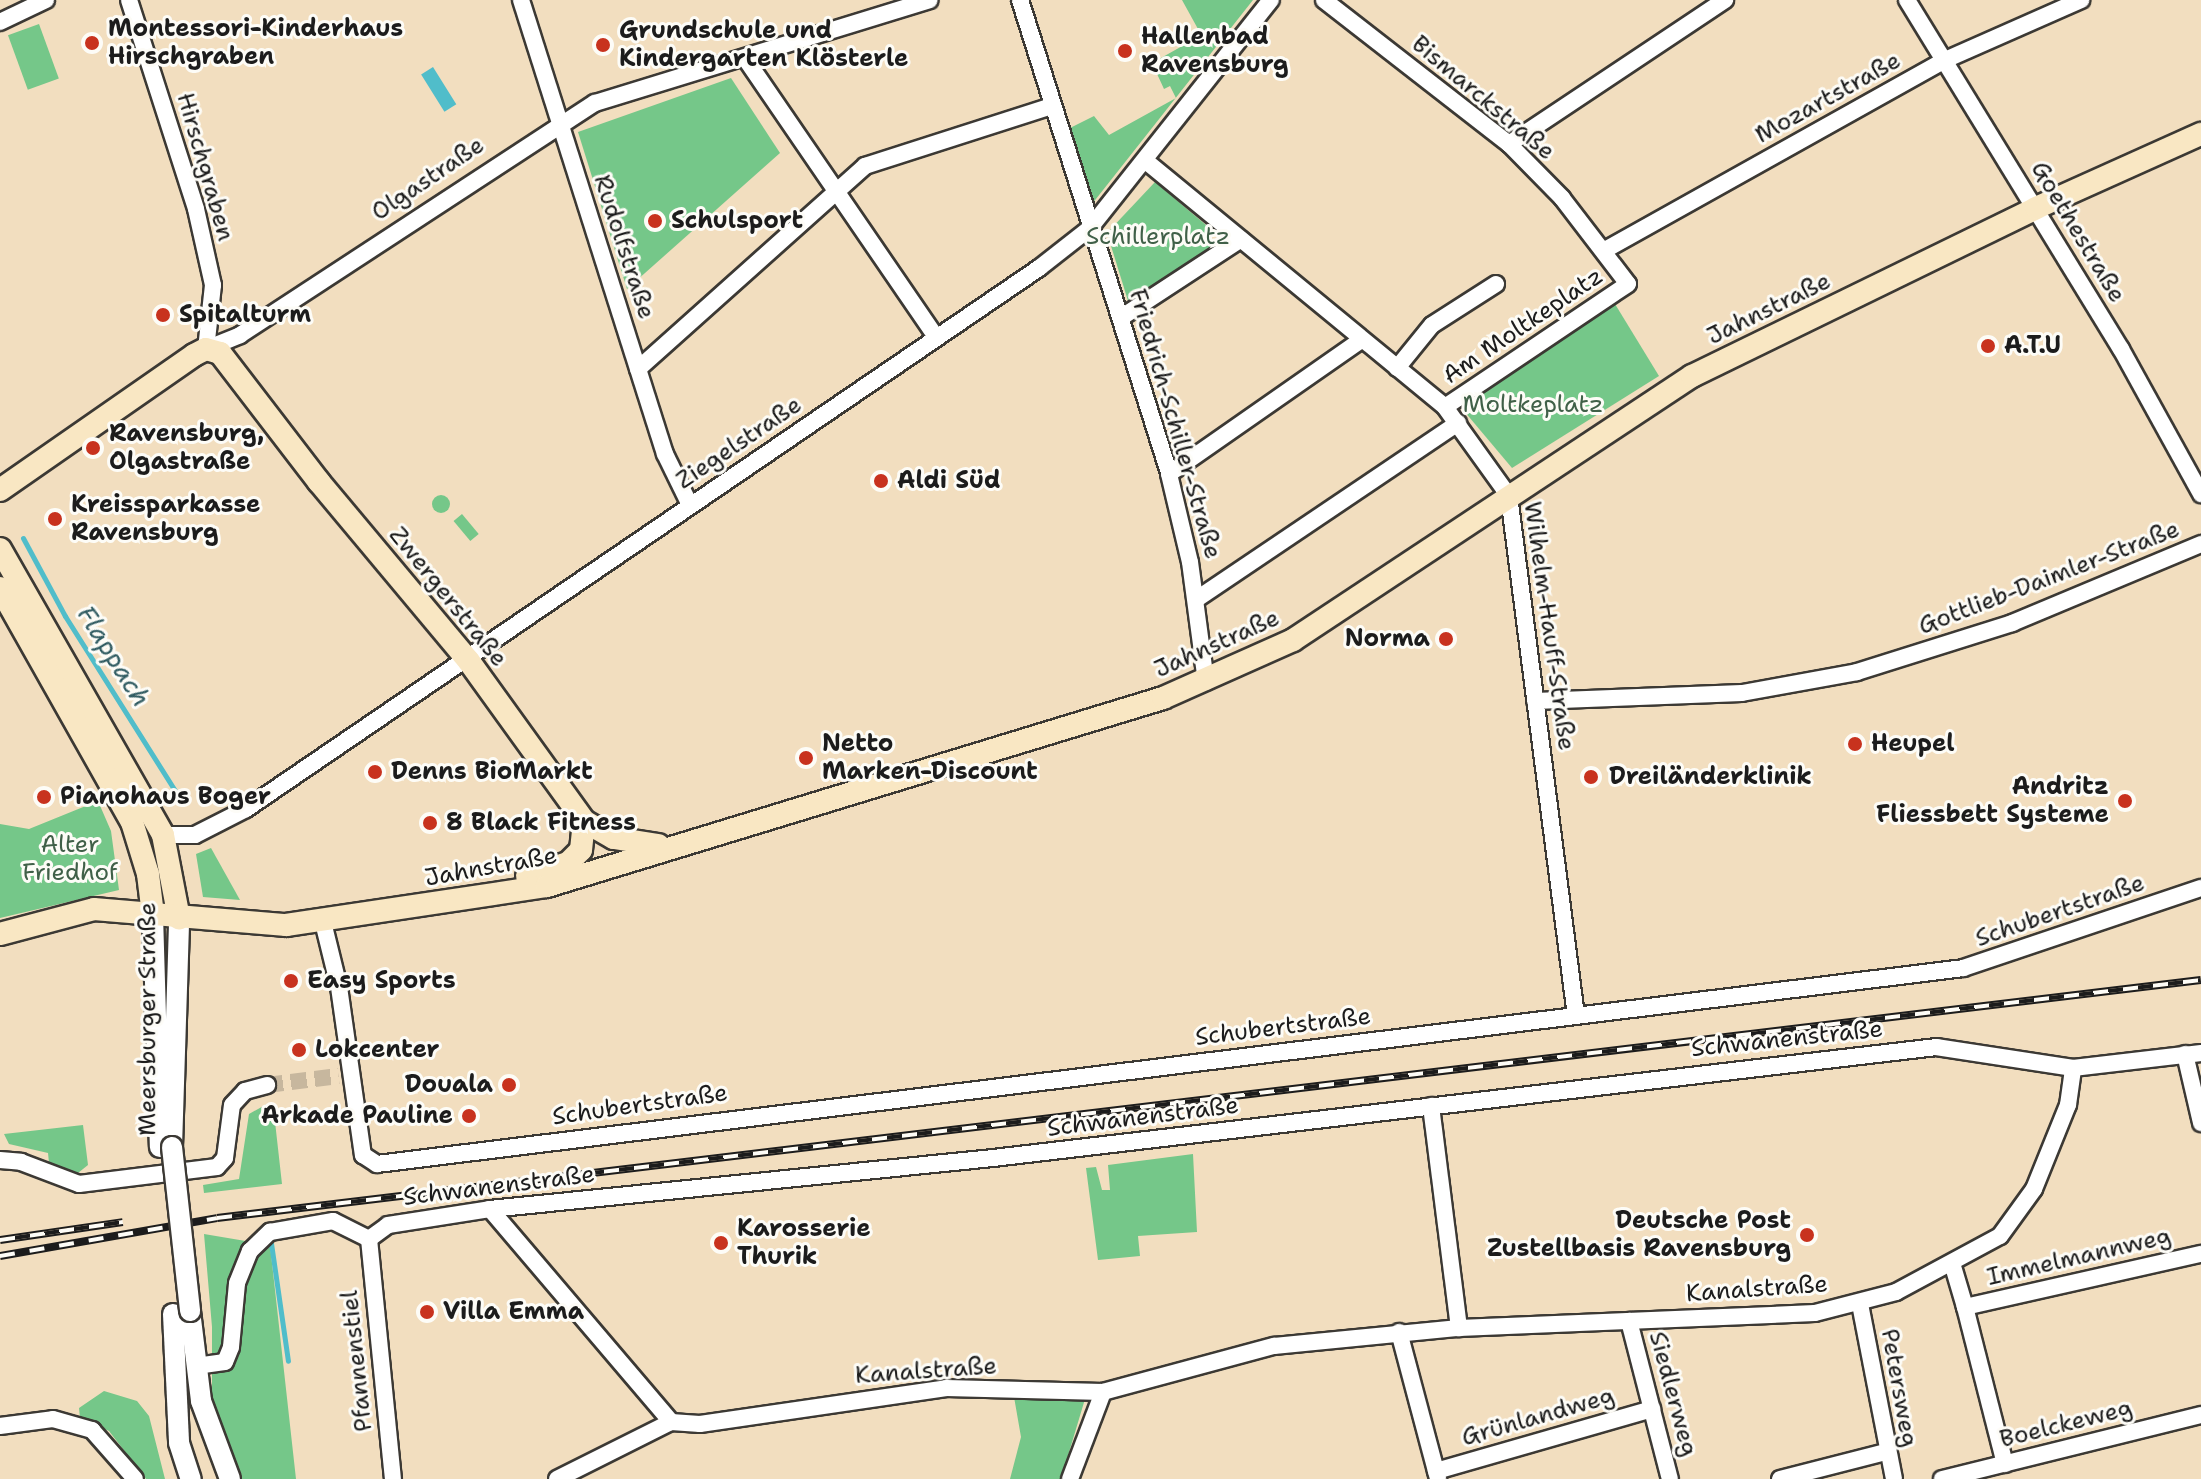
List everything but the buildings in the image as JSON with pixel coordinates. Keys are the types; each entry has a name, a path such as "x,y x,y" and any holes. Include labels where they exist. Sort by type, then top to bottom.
{"main road":[{"name":"Jahnstraße","path":"0,934 94,909 286,925 323,922 584,876 667,845 1206,682 1293,640 1692,376 2036,208 2201,134"},
{"name":"Olgastraße","path":"0,490 206,349"},
{"name":"Zwergerstraße","path":"206,349 220,353 238,371 296,454 468,660 584,821 614,838 667,845"},
{"name":"Meersburger Straße","path":"0,549 163,835 179,918"},
{"name":"Meersburger Straße","path":"0,588 132,822 148,874 153,915"},
{"path":"474,897 503,882 568,863 581,850 584,821"}],"street":[{"path":"0,22 45,0"},
{"name":"Hirschgraben","path":"129,0 196,209 213,285 206,349"},
{"name":"Rudolfstraße","path":"521,0 665,454 690,505"},
{"name":"Olgastraße","path":"206,349 240,335 559,123 595,103 929,0"},
{"name":"Friedrich-Schiller-Straße","path":"1020,0 1169,474 1197,599 1206,682"},
{"name":"Ziegelstraße","path":"163,835 195,835 233,814 468,660 1090,228 1147,162 1271,0"},
{"name":"Bismarckstraße","path":"1324,0 1509,144 1605,250 1628,284"},
{"path":"1509,144 1725,0"},
{"name":"Goethestraße","path":"1907,0 2036,208 2201,494"},
{"name":"Mozartstraße","path":"1605,250 1945,60 2081,0"},
{"path":"745,58 935,336"},
{"path":"638,369 865,166 1052,106"},
{"name":"Wilhelm-Hauff-Straße","path":"1147,162 1445,407 1509,496 1576,1016"},
{"path":"1122,317 1241,239"},
{"path":"1397,368 1432,325 1496,284"},
{"name":"Am Moltkeplatz","path":"1445,407 1628,284"},
{"path":"1169,474 1361,340"},
{"path":"1197,599 1458,423"},
{"name":"Gottlieb-Daimler-Straße","path":"1535,701 1742,693 1857,672 2012,623 2201,544"},
{"name":"Schubertstraße","path":"323,922 345,1075 363,1155 377,1164 1963,968 2201,888"},
{"name":"Meersburger Straße","path":"153,915 166,1147 182,1313 179,1443 191,1479"},
{"name":"Meersburger Straße","path":"166,1147 179,918"},
{"name":"Schwanenstraße","path":"369,1239 388,1225 490,1209 993,1158 1936,1047 2073,1068 2193,1054"},
{"path":"2193,1054 2201,1123"},
{"name":"Kanalstraße","path":"671,1422 700,1424 946,1388 1103,1392 1241,1353 1399,1332 1815,1313 1860,1304 1952,1263 2000,1236 2034,1189 2068,1105 2073,1068"},
{"path":"0,1160 21,1162 79,1184 217,1167 228,1146 232,1105 245,1091 267,1085"},
{"path":"1431,1106 1459,1328"},
{"path":"490,1209 671,1422 557,1479"},
{"path":"196,1366 225,1362 231,1347 237,1283 250,1251 270,1232 333,1221 369,1239"},
{"name":"Pfannenstiel","path":"369,1239 393,1479"},
{"name":"Immelmannweg","path":"1952,1263 1965,1307 2201,1254"},
{"name":"Petersweg","path":"1860,1304 1885,1452 1894,1479"},
{"path":"1965,1307 2005,1464"},
{"name":"Meersburger Straße","path":"182,1313 209,1431 230,1479"},
{"name":"Siedlerweg","path":"1629,1321 1670,1479"},
{"name":"Grünlandweg","path":"1399,1332 1437,1475 1652,1409"},
{"path":"1070,1479 1103,1392"},
{"name":"Boelckeweg","path":"1942,1479 2201,1415"},
{"path":"0,1426 53,1419 92,1430 135,1479"},
{"path":"1780,1479 1885,1452"}],"green space":[{"path":"1182,0 1253,0 1176,98 1170,86 1164,89 1152,63 1193,40 1190,34 1198,29"},
{"path":"39,24 59,79 28,90 8,35"},
{"name":"Schulsport","path":"731,78 780,153 627,289 578,132"},
{"path":"1175,98 1092,204 1070,128 1094,116 1109,135"},
{"name":"Schillerplatz","path":"1155,182 1206,225 1213,250 1129,304 1107,233"},
{"name":"Moltkeplatz","path":"1615,304 1659,376 1512,468 1464,411 1490,384"},
{"path":"441,495 450,504 441,513 432,504"},
{"path":"462,514 479,534 470,541 454,521"},
{"name":"Alter Friedhof","path":"98,801 111,831 119,890 0,918 0,824 29,829"},
{"path":"211,848 240,900 203,897 196,854"},
{"path":"273,1104 282,1184 204,1193 203,1185 239,1179 249,1114"},
{"path":"83,1125 88,1165 78,1173 49,1163 48,1153 9,1144 4,1134"},
{"path":"1193,1154 1197,1232 1138,1236 1140,1256 1098,1260 1086,1168 1096,1167 1102,1190 1110,1190 1108,1165"},
{"path":"204,1234 270,1245 296,1479 242,1479 232,1467 212,1413 212,1327"},
{"path":"104,1391 137,1401 149,1416 165,1479 146,1479 109,1431 80,1418 79,1408"},
{"path":"1014,1397 1085,1399 1061,1479 1010,1479 1021,1437"}],"water":[{"path":"433,67 456,104 444,112 421,74"}],"waterway":[{"name":"Flappach","path":"23,538 65,616 176,792"},
{"name":"Flappach","path":"271,1243 288,1361"}],"tunnel":[{"path":"267,1085 338,1076"}],"railway":[{"path":"0,1256 217,1218 2201,980"},
{"path":"0,1240 123,1222"}],"place":[{"name":"Montessori-Kinderhaus Hirschgraben","path":"92,43"},
{"name":"Grundschule und Kindergarten Klösterle","path":"603,45"},
{"name":"Hallenbad Ravensburg","path":"1125,51"},
{"name":"Schulsport","path":"655,221"},
{"name":"Spitalturm","path":"163,315"},
{"name":"A.T.U","path":"1988,346"},
{"name":"Ravensburg, Olgastraße","path":"93,448"},
{"name":"Aldi Süd","path":"881,481"},
{"name":"Kreissparkasse Ravensburg","path":"55,519"},
{"name":"Norma","path":"1446,639"},
{"name":"Heupel","path":"1855,744"},
{"name":"Netto Marken-Discount","path":"806,758"},
{"name":"Denns BioMarkt","path":"375,772"},
{"name":"Dreiländerklinik","path":"1591,777"},
{"name":"Pianohaus Boger","path":"44,797"},
{"name":"Andritz Fliessbett Systeme","path":"2125,801"},
{"name":"8 Black Fitness","path":"430,823"},
{"name":"Easy Sports","path":"291,981"},
{"name":"Lokcenter","path":"299,1050"},
{"name":"Douala","path":"509,1085"},
{"name":"Arkade Pauline","path":"469,1116"},
{"name":"Deutsche Post Zustellbasis Ravensburg","path":"1807,1235"},
{"name":"Karosserie Thurik","path":"721,1243"},
{"name":"Villa Emma","path":"427,1312"}]}
